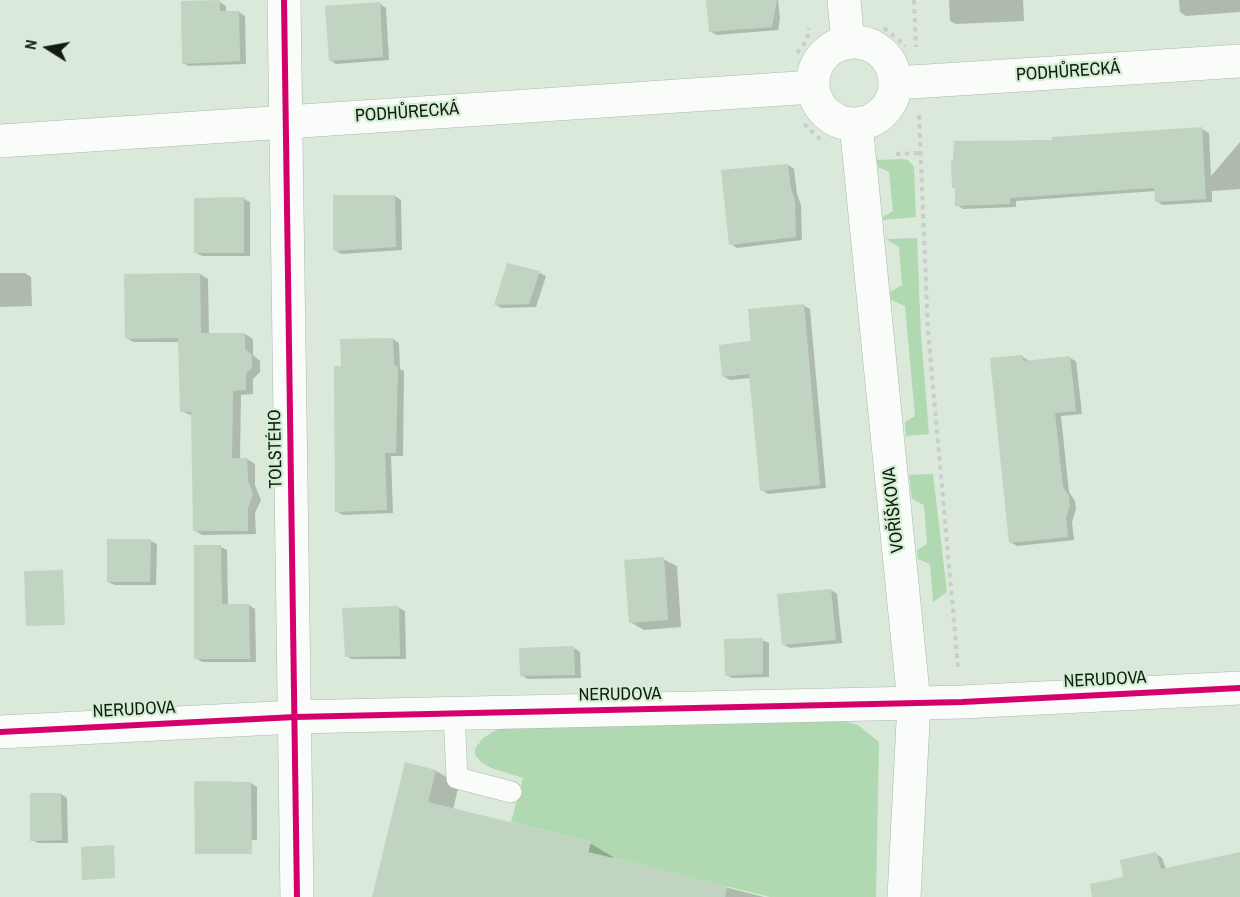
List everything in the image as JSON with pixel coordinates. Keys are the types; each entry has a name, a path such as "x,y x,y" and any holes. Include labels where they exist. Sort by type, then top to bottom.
{"street":[{"name":"TOLSTÉHO","path":"284,0 297,897"},
{"path":"844,0 848,43"},
{"path":"848,43 868,45 881,51 893,69 896,82 887,109 876,118 856,124 840,122 827,114 818,102 813,87 820,61 835,47 848,43"},
{"name":"PODHŮRECKÁ","path":"896,82 1240,61"},
{"name":"PODHŮRECKÁ","path":"0,141 813,87"},
{"name":"VOŘÍŠKOVA","path":"856,124 914,703 904,897"},
{"name":"NERUDOVA","path":"0,732 295,717 962,702 1240,688"}],"lane":[{"path":"454,713 457,778 512,792"}],"path":[{"path":"879,20 883,27 916,53"},
{"path":"794,121 804,124 821,140 822,148"},
{"path":"921,153 928,330 962,702"}],"green space":[{"path":"877,160 908,160 914,167 916,217 883,220 883,217 893,211 889,172 878,167"},
{"path":"917,238 921,337 929,434 906,436 905,422 915,416 905,306 891,300 890,292 902,285 899,247 886,239"},
{"path":"933,474 947,592 933,602 930,564 918,559 917,550 927,544 924,505 912,499 909,475"},
{"path":"827,717 858,725 879,742 876,897 770,897 597,854 588,855 591,842 511,822 523,778 491,768 475,755 475,749 483,738 498,729"}],"building":[{"path":"220,0 220,11 239,11 240,61 182,64 181,1"},
{"path":"706,0 777,0 772,27 709,32"},
{"path":"380,2 383,57 329,61 325,6"},
{"path":"1202,127 1206,199 1155,202 1154,188 1010,198 1010,204 955,206 951,160 953,160 954,141 1052,140 1052,137"},
{"path":"788,164 791,189 795,200 796,237 729,245 721,170"},
{"path":"333,195 395,195 396,247 333,251"},
{"path":"244,197 244,253 194,253 194,198"},
{"path":"507,263 540,271 529,304 494,305"},
{"path":"200,273 201,333 245,333 245,349 252,355 252,367 246,374 246,390 233,391 232,458 247,458 248,480 253,494 248,508 248,531 193,531 191,412 180,412 178,338 125,339 124,274"},
{"path":"804,304 820,485 760,491 749,374 722,377 719,345 751,341 748,309"},
{"path":"393,338 394,365 398,366 396,453 385,453 387,510 335,512 334,366 341,366 340,339"},
{"path":"1023,355 1023,361 1070,356 1076,411 1055,413 1063,487 1069,496 1070,505 1066,518 1068,537 1009,543 990,358"},
{"path":"107,539 151,539 150,582 107,582"},
{"path":"194,545 221,545 222,604 249,604 250,659 194,659"},
{"path":"664,557 668,620 629,623 624,560"},
{"path":"63,570 65,625 26,626 24,571"},
{"path":"831,589 836,640 782,645 777,594"},
{"path":"399,606 400,656 345,657 342,608"},
{"path":"763,638 763,674 725,676 724,639"},
{"path":"574,646 575,675 520,676 519,648"},
{"path":"405,762 436,770 428,802 591,842 588,852 727,886 725,897 372,897"},
{"path":"194,781 251,782 252,854 195,854"},
{"path":"30,793 61,793 62,840 30,841"},
{"path":"114,845 115,878 82,880 81,847"},
{"path":"1156,852 1161,869 1240,852 1240,897 1092,897 1090,884 1123,877 1120,860"}],"cycle path":[{"path":"284,0 297,897"},
{"path":"0,732 295,717 962,702 1240,688"}]}
